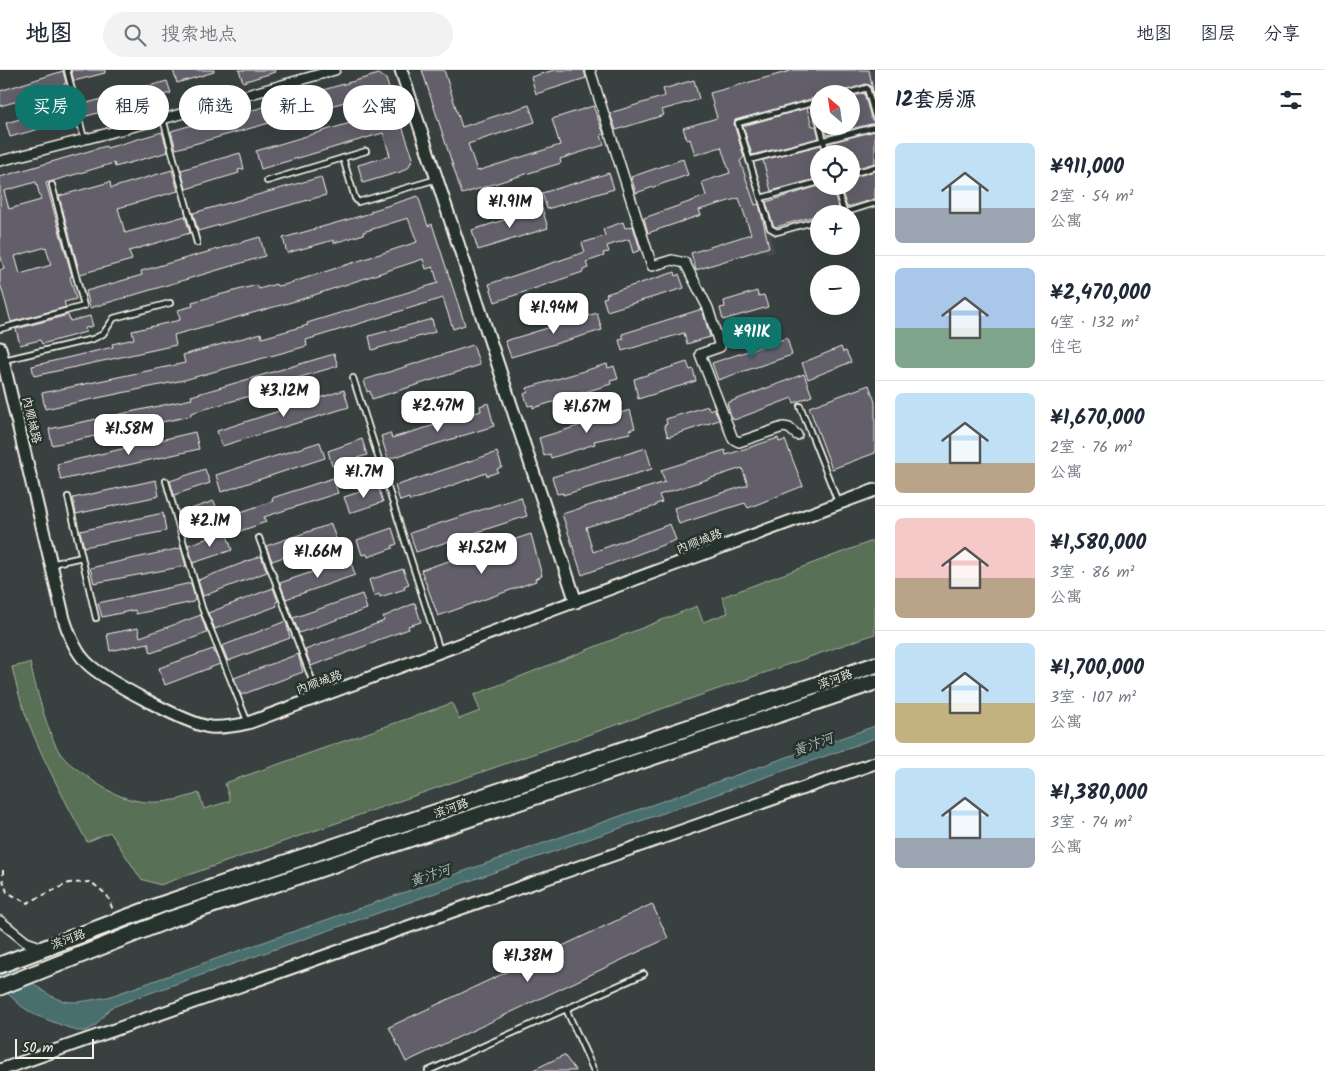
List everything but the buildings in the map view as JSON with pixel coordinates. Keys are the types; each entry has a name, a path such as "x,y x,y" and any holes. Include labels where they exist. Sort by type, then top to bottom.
{"main road":[{"name":"滨河路","path":"0,965 118,921 875,665"},
{"name":"滨河路","path":"0,986 170,920 875,682"}],"street":[{"path":"169,117 335,70"},
{"path":"401,70 576,602"},
{"path":"590,70 652,266 672,260 685,263 708,308 720,347 700,354 733,439 738,442 782,428 788,428 797,435"},
{"path":"0,161 117,130"},
{"name":"内顺城路","path":"0,348 69,633 86,663 111,680 194,723 220,727 248,723 875,490"},
{"path":"0,1070 875,763"},
{"path":"0,921 26,942 43,948"}],"lane":[{"path":"67,70 84,138"},
{"path":"860,90 867,88 875,117"},
{"path":"810,103 738,123 770,228 775,232 810,222"},
{"path":"750,160 875,127"},
{"path":"166,130 197,243"},
{"path":"823,135 825,145"},
{"path":"267,181 366,151"},
{"path":"342,158 358,202 437,179"},
{"path":"860,172 875,168"},
{"path":"761,198 810,184"},
{"path":"0,330 84,306 52,185"},
{"path":"860,208 875,203"},
{"path":"4,360 93,339 103,334 114,318 170,303"},
{"path":"353,378 440,652"},
{"path":"800,406 838,503"},
{"path":"166,481 202,608 248,723"},
{"path":"68,497 96,618"},
{"path":"259,538 318,696"},
{"path":"51,564 82,557"},
{"path":"428,1071 644,974"},
{"path":"566,1009 594,1071"}],"path":[{"path":"3,870 3,880 7,892 27,902 69,883 91,882 106,896 118,921"}],"shaded area":[{"path":"875,70 875,208 860,212 860,205 810,205 810,227 771,238 775,252 766,254 717,111 810,86 810,135 860,135 860,85 815,85"}],"green space":[{"path":"875,540 875,634 160,885 141,879 110,832 87,842 43,757 25,713 12,667 30,663 42,709 55,745 68,762 99,785 113,793 140,801 168,801 199,793 204,809 230,801 225,783 452,703 459,719 480,711 474,695 697,606 703,622 728,613 722,597"}],"water":[{"path":"875,726 875,738 840,751 110,1008 95,1026 86,1031 77,1031 35,1015 21,1006 0,986 0,955 38,988 55,998 75,1002 108,997"}],"water label":[{"name":"黄汴河","path":"813,744"},
{"name":"黄汴河","path":"430,875"}]}
